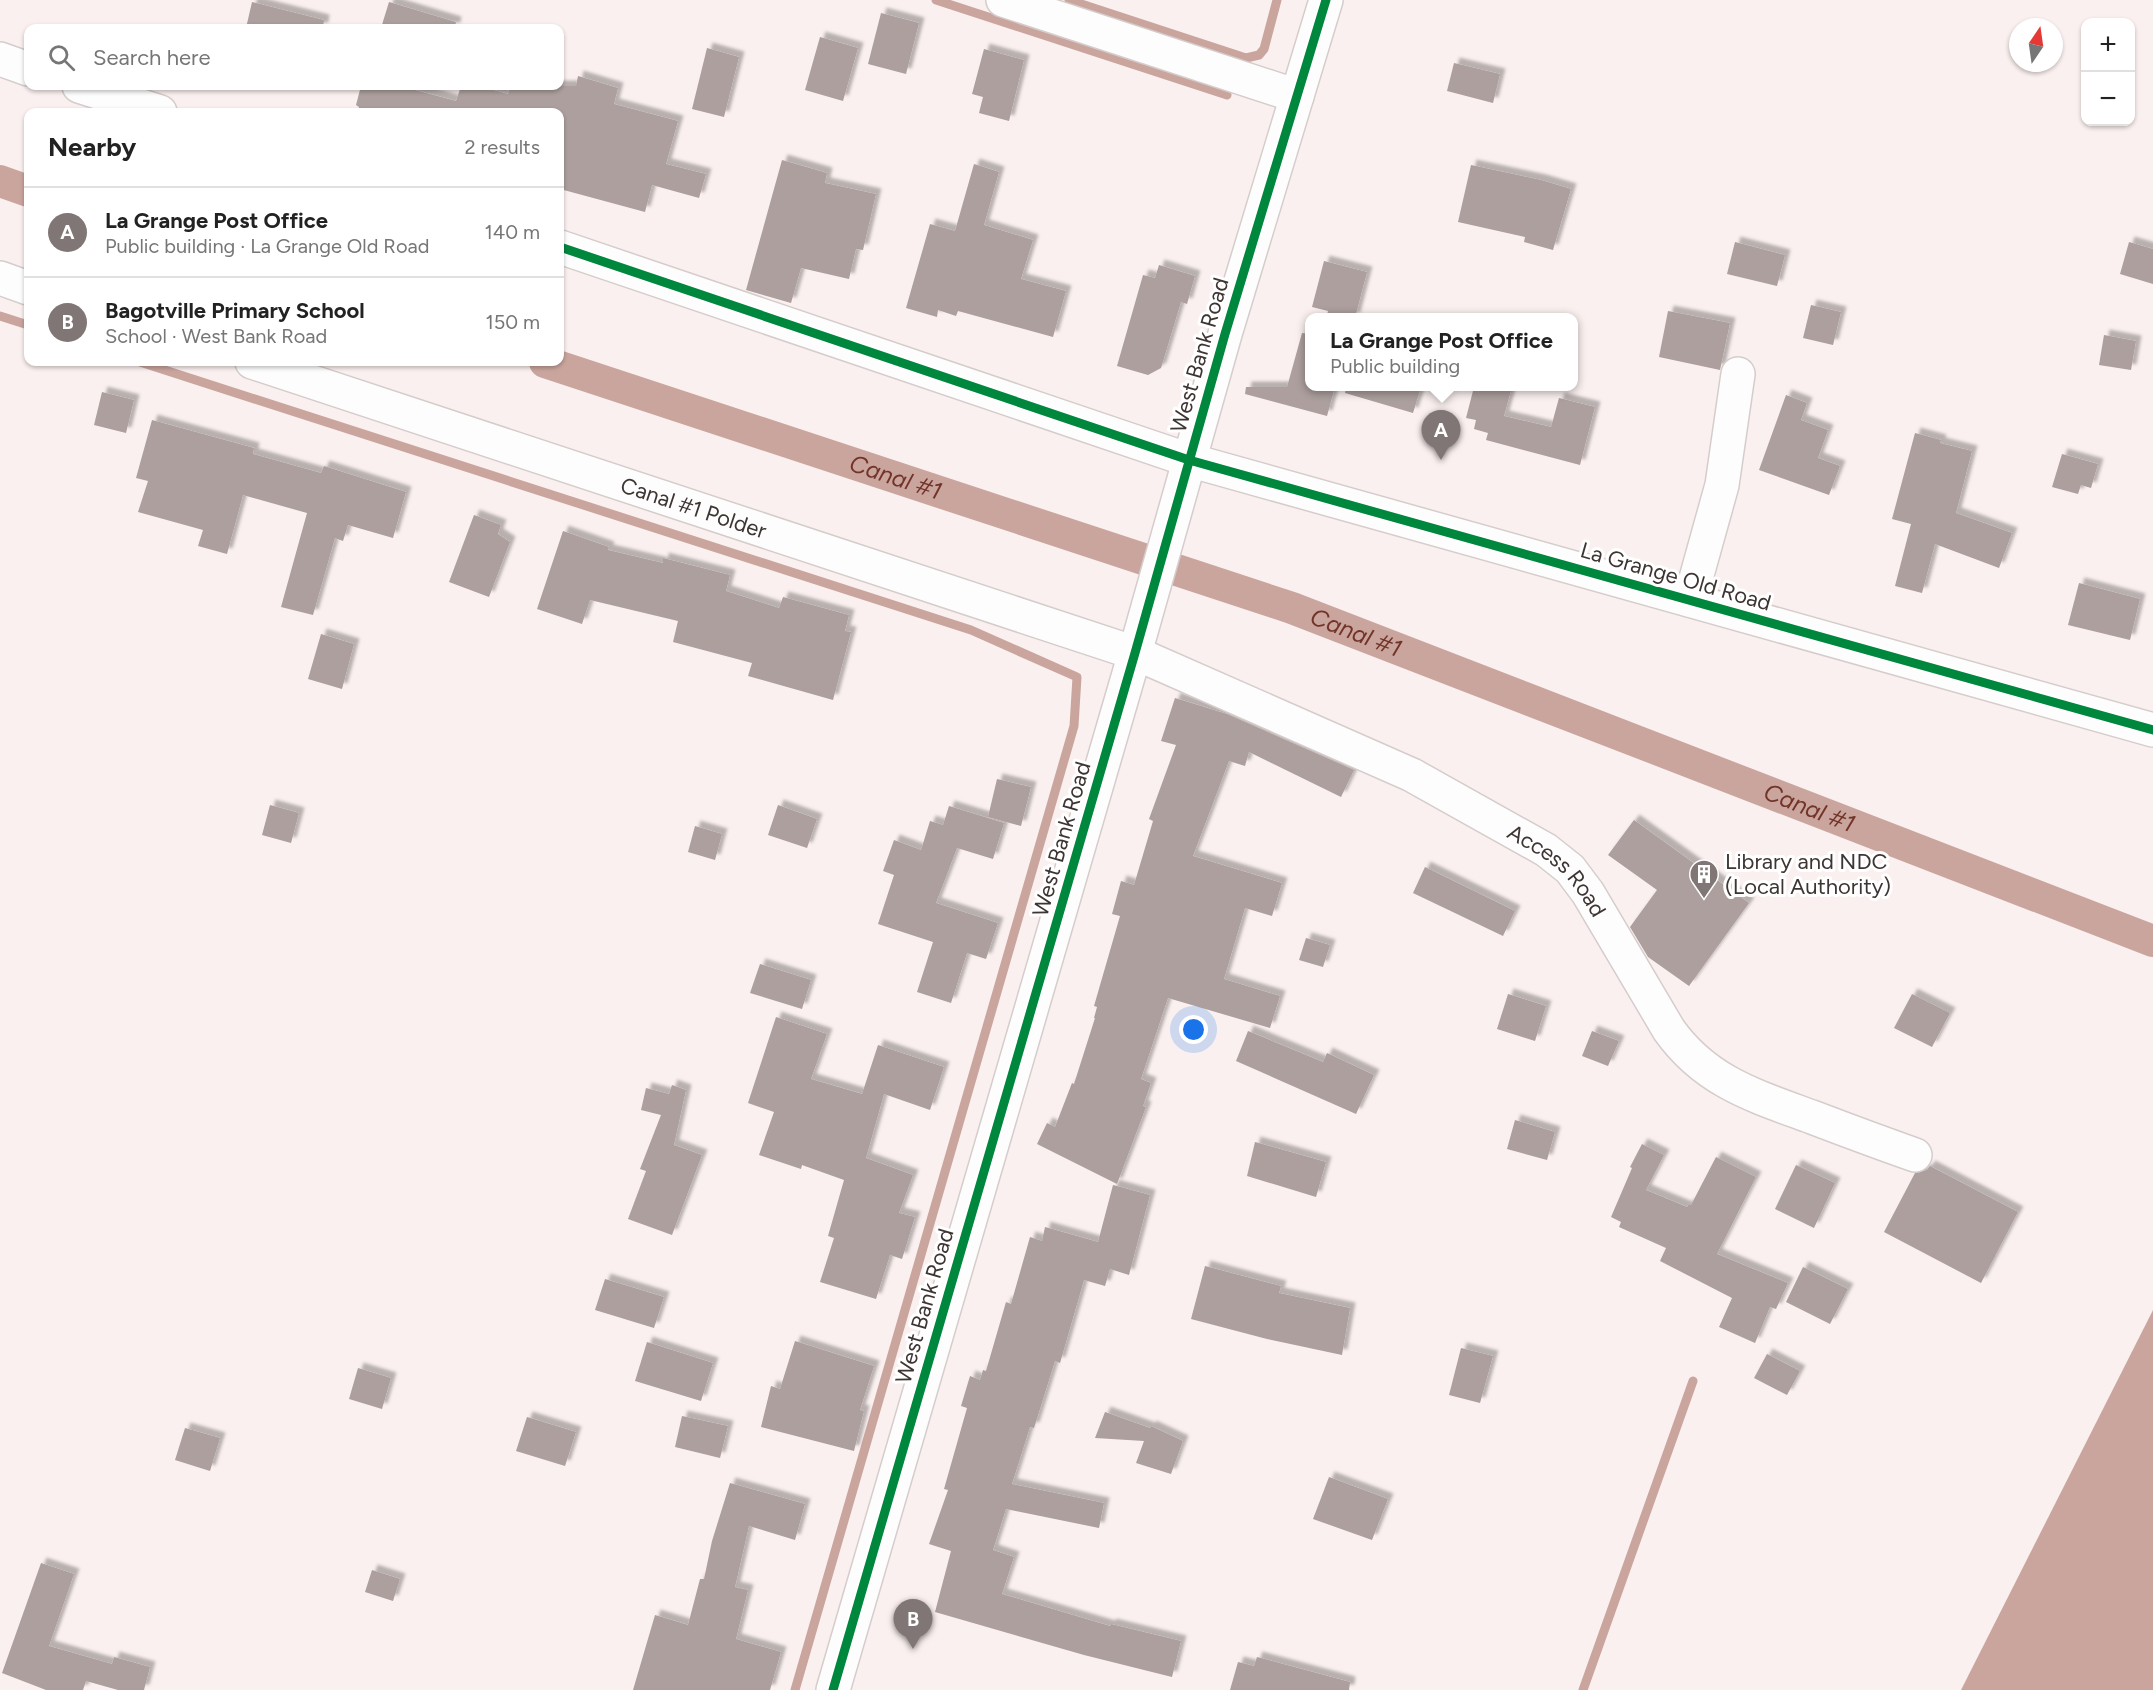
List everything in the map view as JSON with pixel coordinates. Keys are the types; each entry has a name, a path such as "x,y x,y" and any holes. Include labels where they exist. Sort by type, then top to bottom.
{"street":[{"path":"1003,0 1297,96"},
{"name":"West Bank Road","path":"833,1690 1146,615 1225,334 1326,0"},
{"path":"0,59 24,68"},
{"path":"91,90 148,108"},
{"name":"La Grange Old Road","path":"564,248 1185,475 1690,600 2153,730"},
{"path":"0,278 24,287"},
{"name":"Canal #1 Polder","path":"264,366 1135,653"},
{"path":"1690,600 1722,485 1738,374"},
{"name":"Access Road","path":"1135,653 1412,775 1546,850 1569,869 1588,893 1669,1030 1682,1048 1699,1064 1743,1091 1915,1155"}],"shaded area":[{"path":"2153,1310 2153,1690 1961,1690"}],"building":[{"path":"252,2 324,20 324,24 247,24"},
{"path":"389,2 456,22 456,24 382,24"},
{"path":"881,13 919,23 906,74 868,64"},
{"path":"820,37 858,48 843,101 805,90"},
{"path":"707,48 739,57 724,117 692,109"},
{"path":"984,49 1024,60 1009,121 979,113 983,97 972,94"},
{"path":"1454,63 1500,74 1493,103 1447,91"},
{"path":"578,76 618,88 614,104 678,121 666,164 706,174 699,198 652,185 645,212 564,190 564,108 359,108 356,105 360,90 415,90 456,101 460,90 494,90 508,94 509,90 564,90 564,86 576,86"},
{"path":"782,160 827,173 825,183 876,194 863,250 856,249 849,279 801,268 791,303 746,290"},
{"path":"974,164 999,172 984,225 1033,240 1021,279 1066,291 1053,337 958,311 956,316 938,310 937,317 906,308 930,224 955,231"},
{"path":"1471,165 1571,189 1553,250 1524,242 1525,237 1458,222"},
{"path":"1735,242 1785,255 1777,286 1727,274"},
{"path":"2129,242 2153,249 2153,284 2120,274"},
{"path":"1324,261 1367,272 1356,313 1327,313 1328,311 1312,307"},
{"path":"1159,265 1195,276 1187,304 1181,302 1161,368 1148,375 1117,366 1143,275 1155,278"},
{"path":"1811,305 1841,312 1833,345 1803,338"},
{"path":"1668,311 1730,323 1720,370 1659,357"},
{"path":"1302,333 1305,333 1305,391 1334,391 1327,416 1245,394 1246,387 1287,387"},
{"path":"2104,335 2136,341 2131,370 2099,365"},
{"path":"1345,391 1420,391 1413,413 1345,393"},
{"path":"1473,391 1511,391 1504,416 1551,427 1559,398 1595,407 1580,465 1486,440 1488,433 1474,429 1476,420 1466,418"},
{"path":"102,392 134,400 126,433 94,425"},
{"path":"1786,395 1807,403 1801,420 1828,430 1818,458 1840,466 1829,495 1759,470"},
{"path":"152,420 254,448 253,454 321,473 324,466 406,492 393,538 348,525 343,541 335,538 313,615 281,607 307,513 243,495 227,554 198,546 203,530 138,512 148,481 136,478"},
{"path":"1915,433 1941,440 1940,443 1972,451 1956,513 2012,533 1999,568 1935,544 1922,593 1895,586 1911,524 1892,519"},
{"path":"2062,454 2098,464 2091,488 2081,485 2078,494 2052,487"},
{"path":"474,515 501,525 498,534 510,542 489,597 449,582"},
{"path":"563,531 609,547 608,550 663,563 663,558 730,575 726,591 779,608 783,597 849,615 845,631 851,632 833,700 748,676 752,663 673,642 678,621 590,600 582,624 537,609"},
{"path":"2079,583 2140,599 2130,640 2068,625"},
{"path":"321,634 354,644 342,689 308,679"},
{"path":"1175,698 1227,714 1354,770 1341,797 1249,752 1245,766 1229,761 1193,856 1282,883 1272,916 1245,908 1224,979 1280,996 1270,1028 1168,998 1141,1079 1151,1083 1143,1106 1146,1107 1117,1184 1037,1144 1047,1123 1055,1127 1072,1083 1074,1084 1095,1018 1097,1007 1094,1006 1120,916 1112,914 1121,881 1134,885 1153,821 1149,819 1176,745 1161,741"},
{"path":"997,779 1031,787 1021,826 988,817"},
{"path":"270,805 299,813 291,843 262,835"},
{"path":"778,805 817,819 807,848 768,835"},
{"path":"949,806 1004,823 993,859 957,848 936,903 998,923 986,959 967,953 951,1003 917,992 933,942 878,924 894,875 883,871 894,840 921,850 930,821 943,825"},
{"name":"Library and NDC (Local Authority)","path":"1634,820 1749,903 1689,986 1648,957 1630,927 1657,890 1608,855"},
{"path":"695,826 722,834 715,860 688,852"},
{"path":"1425,867 1515,911 1503,936 1413,893"},
{"path":"1306,938 1330,945 1323,967 1299,960"},
{"path":"760,964 811,980 802,1009 750,993"},
{"path":"1508,994 1546,1006 1535,1041 1497,1029"},
{"path":"1912,994 1950,1013 1932,1047 1894,1028"},
{"path":"776,1017 827,1034 811,1079 862,1094 878,1045 944,1067 930,1110 884,1094 866,1158 913,1175 899,1213 915,1217 902,1259 890,1255 876,1299 820,1282 834,1238 828,1236 844,1180 802,1165 801,1169 759,1155 774,1112 748,1103"},
{"path":"1248,1031 1323,1062 1327,1053 1374,1075 1356,1114 1236,1061"},
{"path":"1592,1031 1619,1041 1608,1066 1582,1056"},
{"path":"672,1085 686,1090 674,1145 702,1155 672,1235 628,1219 646,1171 640,1169 661,1115 641,1110 646,1088 669,1094"},
{"path":"1515,1120 1555,1132 1547,1160 1507,1149"},
{"path":"1255,1142 1326,1162 1316,1197 1247,1176"},
{"path":"1642,1144 1664,1155 1646,1190 1687,1207 1691,1205 1716,1157 1756,1177 1717,1254 1788,1283 1776,1309 1770,1307 1755,1343 1719,1327 1732,1298 1660,1261 1666,1248 1619,1227 1621,1222 1611,1217 1632,1168 1630,1167"},
{"path":"1796,1165 1835,1183 1814,1228 1775,1209"},
{"path":"1930,1166 2018,1212 1981,1283 1884,1232 1915,1173 1927,1170"},
{"path":"1113,1185 1150,1195 1129,1275 1110,1269 1105,1286 1084,1280 1060,1363 1055,1361 1034,1428 1030,1427 1012,1484 1104,1503 1099,1528 1006,1509 993,1550 1014,1557 1002,1594 1110,1626 1111,1624 1181,1641 1172,1677 1084,1655 935,1612 951,1551 929,1544 948,1490 944,1489 967,1408 961,1406 970,1376 980,1380 983,1370 986,1371 1006,1302 1011,1304 1030,1237 1042,1241 1045,1227 1098,1242"},
{"path":"1205,1266 1281,1286 1279,1293 1350,1308 1342,1355 1267,1339 1191,1319"},
{"path":"1803,1267 1848,1289 1830,1324 1786,1302"},
{"path":"605,1279 664,1297 654,1328 595,1310"},
{"path":"795,1341 874,1366 860,1410 864,1411 854,1451 761,1427 771,1386 780,1389"},
{"path":"647,1342 713,1363 701,1401 635,1381"},
{"path":"1461,1348 1493,1356 1480,1403 1449,1395"},
{"path":"1767,1354 1800,1371 1787,1395 1754,1378"},
{"path":"358,1368 391,1378 382,1409 349,1399"},
{"path":"1105,1412 1150,1428 1151,1426 1183,1441 1171,1474 1136,1463 1144,1441 1095,1438"},
{"path":"682,1416 728,1426 720,1458 675,1447"},
{"path":"527,1417 576,1432 565,1466 516,1451"},
{"path":"185,1428 220,1438 210,1471 175,1460"},
{"path":"1329,1477 1388,1499 1372,1540 1313,1519"},
{"path":"730,1483 805,1504 795,1540 749,1526 735,1587 748,1590 736,1639 781,1652 770,1690 633,1690 655,1615 688,1625 700,1579 704,1579 712,1541"},
{"path":"41,1563 74,1574 49,1646 112,1664 114,1657 150,1667 144,1690 118,1690 86,1681 83,1690 46,1690 2,1673"},
{"path":"372,1570 400,1579 393,1601 365,1592"},
{"path":"1257,1657 1350,1682 1349,1690 1230,1690 1238,1662 1254,1666"}],"waterway":[{"path":"936,0 1227,95"},
{"path":"1069,0 1246,58 1259,55 1264,49 1277,0"},
{"name":"Canal #1","path":"0,181 24,190"},
{"path":"0,316 24,324"},
{"path":"152,366 971,630 1077,677 1074,726 795,1690"},
{"name":"Canal #1","path":"557,366 1292,608 2153,941"},
{"path":"1583,1690 1693,1381"}],"cycle path":[{"path":"833,1690 1135,653 1225,334 1326,0"},
{"path":"564,248 1189,460 2153,730"}],"place":[{"name":"La Grange Post Office","path":"1441,460"},
{"name":"Library and NDC (Local Authority)","path":"1704,900"},
{"name":"Bagotville Primary School","path":"913,1649"}]}
